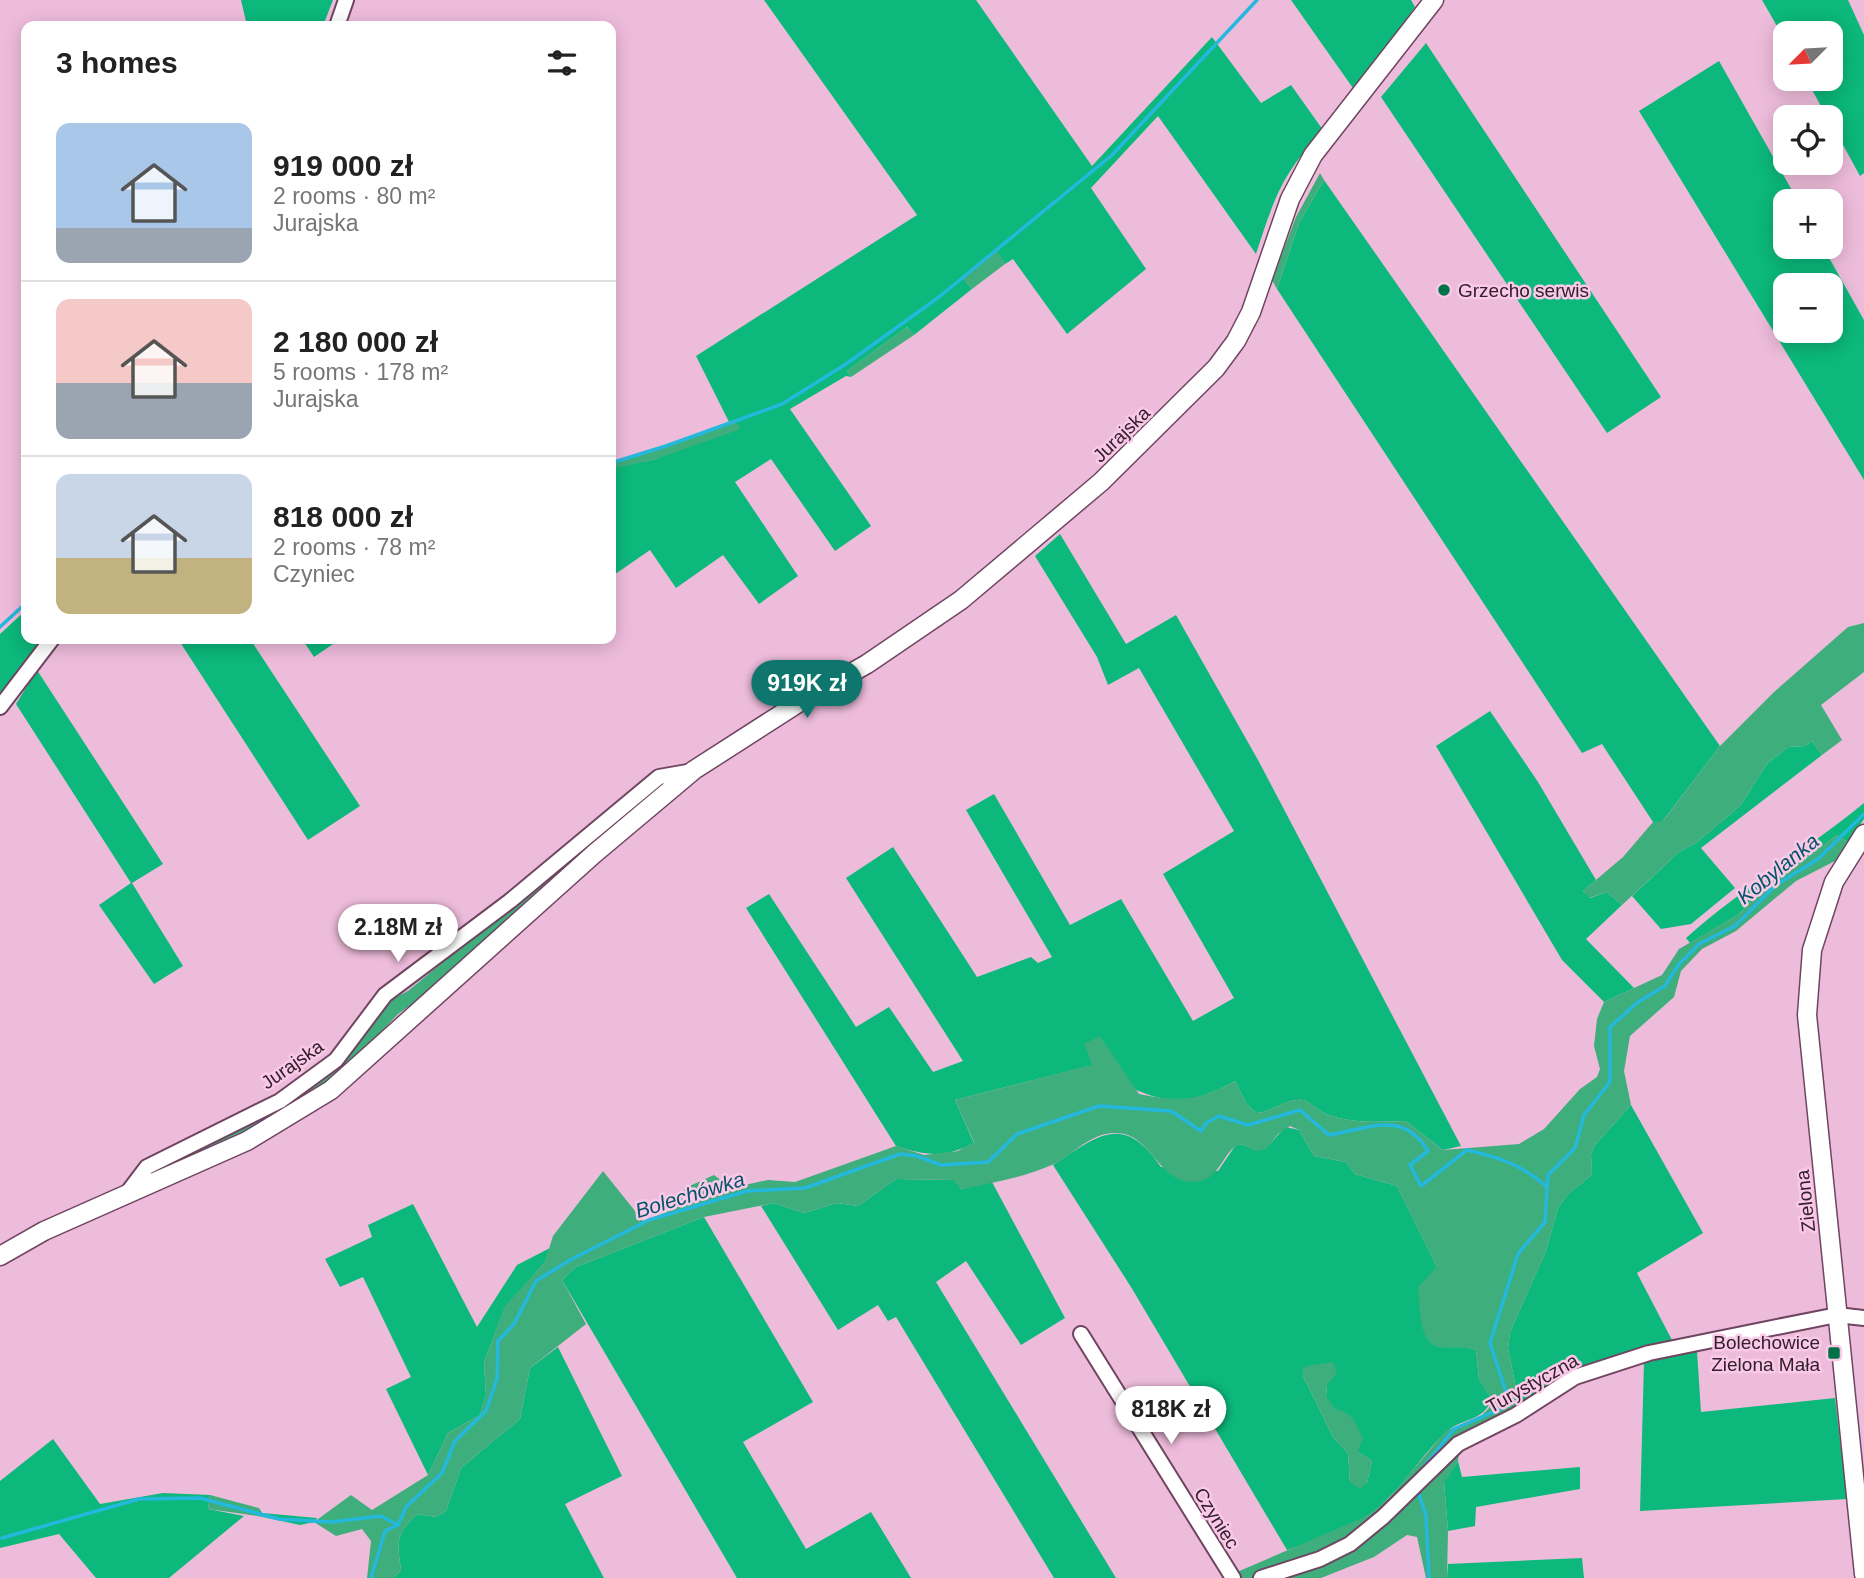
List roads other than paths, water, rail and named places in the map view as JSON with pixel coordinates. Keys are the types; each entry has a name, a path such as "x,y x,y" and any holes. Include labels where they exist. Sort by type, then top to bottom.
{"street":[{"path":"339,21 346,0"},
{"name":"Jurajska","path":"0,1256 44,1231 247,1140 331,1090 594,854 694,770 867,664 985,582 1101,482 1209,376 1236,341 1251,313 1290,199 1313,155 1434,0"},
{"path":"0,707 48,644"},
{"name":"Jurajska","path":"128,1192 147,1167 280,1101 336,1060 384,995 510,901 659,777 694,770"},
{"name":"Zielona","path":"1864,834 1834,882 1812,950 1807,1015 1864,1574"},
{"name":"Turystyczna","path":"1261,1578 1320,1559 1350,1544 1383,1517 1458,1444 1516,1415 1575,1377 1649,1353 1837,1315 1864,1318"},
{"name":"Czyniec","path":"1082,1334 1233,1578"}],"waterway":[{"path":"616,461 782,404 846,364 939,297 1112,155 1257,0"},
{"path":"0,627 21,608"},
{"name":"Kobylanka","path":"1418,1474 1454,1429 1500,1409 1508,1398 1490,1343 1518,1254 1545,1222 1548,1175 1575,1148 1584,1115 1610,1082 1610,1027 1638,1002 1665,986 1679,964 1699,944 1735,926 1776,885 1818,859 1864,814"},
{"name":"Bolechówka","path":"371,1578 385,1531 398,1525 406,1507 442,1473 455,1441 486,1411 497,1379 498,1341 514,1324 536,1281 570,1260 649,1220 747,1191 805,1188 900,1154 917,1156 941,1165 988,1162 1017,1134 1099,1106 1171,1111 1201,1131 1206,1123 1219,1116 1248,1125 1300,1110 1329,1135 1372,1126 1396,1126 1408,1130 1428,1151 1410,1165 1421,1186 1467,1150 1509,1163 1528,1172 1546,1186"},
{"name":"Kobylanka","path":"1418,1491 1426,1516 1429,1578"},
{"path":"2,1538 139,1499 200,1498 279,1519 331,1522 381,1516 398,1525"}],"place":[{"name":"Grzecho serwis","path":"1444,290"},
{"name":"Bolechowice Zielona Mała","path":"1834,1353"}]}
